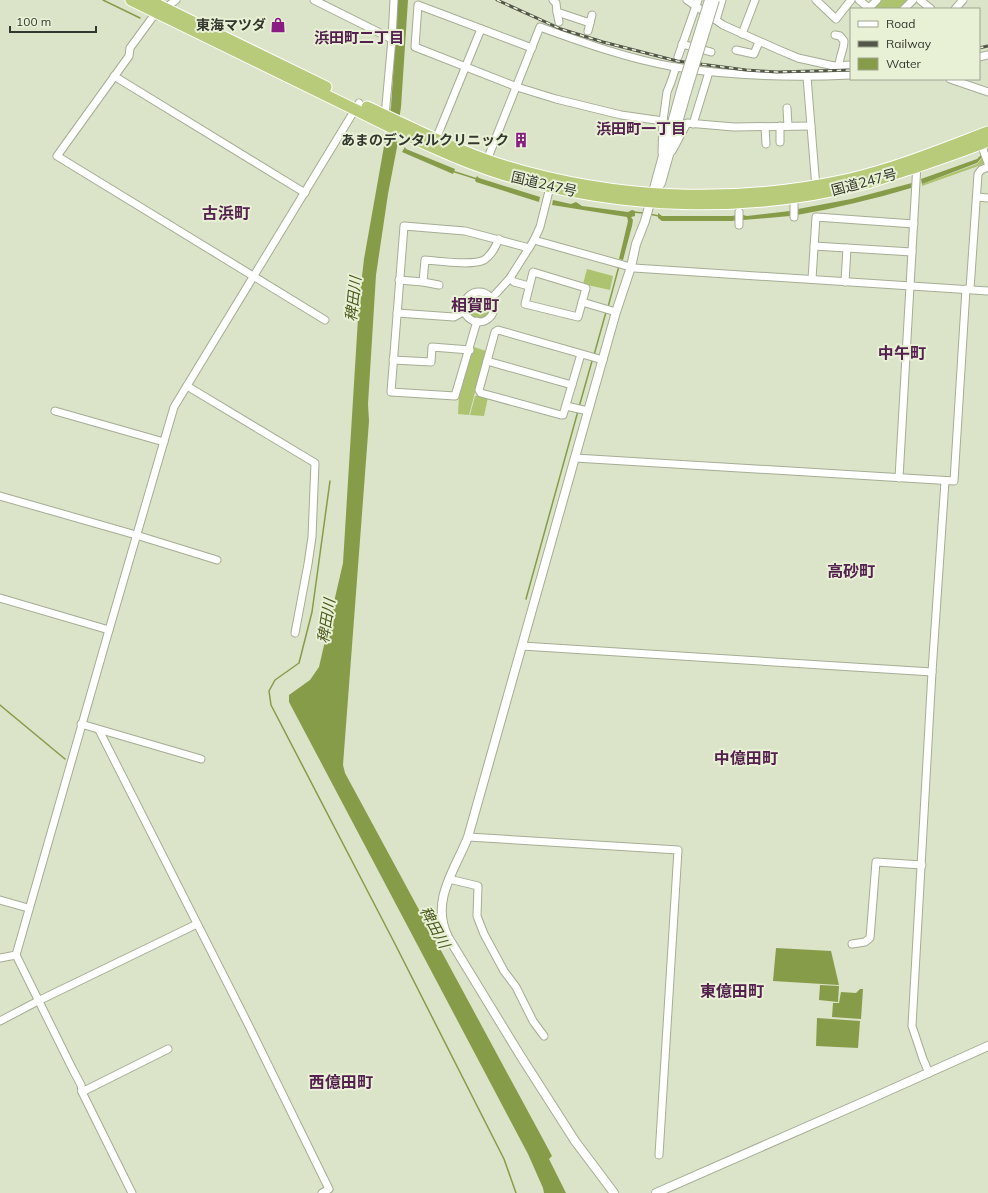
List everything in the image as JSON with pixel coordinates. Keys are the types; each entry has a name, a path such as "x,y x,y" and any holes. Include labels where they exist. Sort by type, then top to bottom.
{"highway":[{"name":"国道247号","path":"130,0 162,11 386,119 445,153 549,191 650,202 694,205 740,207 794,202 816,190 851,178 891,167 917,167 984,146"},
{"name":"国道247号","path":"148,0 162,11"},
{"name":"国道247号","path":"403,128 487,160 565,182 608,189 650,202 702,196 816,190"},
{"name":"国道247号","path":"917,167 988,132"}],"street":[{"path":"176,0 152,18 130,48 129,56 57,156 325,320"},
{"path":"314,0 392,39"},
{"path":"386,119 394,0"},
{"path":"553,0 556,3 559,22"},
{"path":"687,0 697,3 716,20 742,34 798,58 834,66 850,65"},
{"path":"614,1193 576,1141 524,1062 448,937 441,914 441,904 449,879 468,837 576,458 582,410 610,311 645,221 650,202 661,183 665,158 709,0"},
{"path":"684,90 715,0"},
{"path":"716,20 722,0"},
{"path":"742,34 756,0"},
{"path":"816,0 836,19 851,0"},
{"path":"859,0 869,8"},
{"path":"871,8 877,0"},
{"path":"905,8 912,0"},
{"path":"920,0 930,8"},
{"path":"678,57 697,3"},
{"path":"532,48 418,5 415,47 517,87 556,99 621,115 663,121"},
{"path":"557,12 591,19 588,31"},
{"path":"487,160 540,27 631,57 676,67 709,72 763,76 807,77 850,75"},
{"path":"436,140 481,29"},
{"path":"835,35 840,36 844,41 839,66"},
{"path":"736,50 754,54 759,42"},
{"path":"682,44 711,52"},
{"path":"665,158 663,121 667,92 676,67"},
{"path":"693,124 709,72"},
{"path":"114,76 305,193"},
{"path":"807,77 816,190"},
{"path":"953,80 988,92"},
{"path":"132,1193 82,1092 81,1085 16,955 28,908 108,630 174,407 357,106"},
{"path":"787,108 788,126"},
{"path":"665,158 687,123 734,127 811,126"},
{"path":"780,126 780,142"},
{"path":"765,127 766,144"},
{"path":"984,146 988,163"},
{"path":"899,478 917,167"},
{"path":"576,458 954,482 978,174 980,170 988,167"},
{"path":"491,299 510,278 534,240 540,228 549,191"},
{"path":"976,197 988,198"},
{"path":"794,202 794,217"},
{"path":"739,225 740,207"},
{"path":"812,279 816,217 914,224"},
{"path":"477,321 470,350 455,396 391,392 404,226 465,231 529,248"},
{"path":"423,282 425,260 474,263 484,260 490,255 499,240"},
{"path":"534,240 628,266 988,291"},
{"path":"814,246 912,252"},
{"path":"845,282 847,248"},
{"path":"533,272 586,288 582,302 578,317 525,304 533,272"},
{"path":"510,278 514,282 529,286"},
{"path":"399,280 439,285"},
{"path":"474,293 484,293 491,299 494,308 490,317 482,321 477,321 469,317 465,311 467,299 474,293"},
{"path":"582,302 610,311"},
{"path":"397,313 454,317 465,311"},
{"path":"580,354 563,415 481,393 479,390 495,332 498,330 597,358"},
{"path":"393,360 431,362 432,347 470,350"},
{"path":"487,361 572,385"},
{"path":"187,386 315,463 312,537 295,633"},
{"path":"566,406 582,410"},
{"path":"55,411 164,442"},
{"path":"929,1073 912,1026 932,672 945,481"},
{"path":"0,496 217,560"},
{"path":"0,598 108,630"},
{"path":"522,646 932,672"},
{"path":"81,724 201,759"},
{"path":"99,730 250,1027 329,1189 322,1193"},
{"path":"468,837 678,850 659,1155"},
{"path":"852,944 865,942 870,938 876,862 922,865"},
{"path":"449,879 478,886 477,916 484,934 504,972 516,987 533,1021 544,1036"},
{"path":"0,900 28,908"},
{"path":"0,1021 197,924"},
{"path":"441,932 448,937"},
{"path":"0,958 16,955"},
{"path":"656,1193 988,1046"},
{"path":"82,1092 168,1049"}],"shaded area":[{"path":"880,0 908,0 901,8 875,8 874,6"},
{"path":"982,158 984,164 922,186 922,184 977,164"},
{"path":"587,269 613,276 610,290 583,284"},
{"path":"479,294 488,297 491,306 488,315 479,318 470,315 467,306 470,297"},
{"path":"474,347 486,351 469,415 458,414 459,395"},
{"path":"479,395 488,397 484,416 470,415 475,396"}],"water":[{"path":"386,135 398,142 388,194 376,275 368,404 369,421 343,765 345,773 552,1156 549,1159 566,1193 544,1193 528,1154 289,702 289,695 310,680 319,667 343,563 359,302 364,259"},
{"path":"405,147 406,149 455,169 453,174 402,152"},
{"path":"981,155 982,157 977,163 922,184 921,179 977,159"},
{"path":"477,176 479,178 540,197 539,202 476,182 475,180"},
{"path":"912,183 911,188 869,200 797,215 798,209 851,199"},
{"path":"553,200 571,204 576,202 582,206 628,212 632,210 635,211 635,216 631,217 633,220 632,226 623,260 619,259 628,221 627,217 552,205"},
{"path":"790,211 790,216 743,220 743,215 747,216"},
{"path":"658,213 662,216 737,215 737,220 662,221 658,218"},
{"path":"776,948 831,951 839,985 773,981"},
{"path":"820,985 839,986 838,1002 819,1000"},
{"path":"860,989 863,989 861,1019 832,1017 833,1003 839,1003 841,992 856,993"},
{"path":"817,1018 860,1021 858,1048 816,1046"}],"waterway":[{"path":"103,0 140,18"},
{"name":"稗田川","path":"389,151 396,107 403,0"},
{"path":"452,171 477,179"},
{"path":"633,212 643,213"},
{"path":"649,214 659,216"},
{"path":"608,307 619,266"},
{"path":"594,355 606,312"},
{"path":"579,407 592,361"},
{"path":"526,599 578,411"},
{"path":"330,481 312,612 299,663 275,680 269,691 271,705 394,942 504,1159 516,1193"},
{"path":"0,705 65,759"}],"railway":[{"path":"497,0 561,29 603,42 677,61 746,70 777,72 850,70"},
{"path":"980,48 988,46"}],"place":[{"name":"東海マツダ","path":"278,25"},
{"name":"あまのデンタルクリニック","path":"521,140"}],"district":[{"name":"浜田町二丁目","path":"359,37"},
{"name":"浜田町一丁目","path":"641,128"},
{"name":"古浜町","path":"226,213"},
{"name":"相賀町","path":"475,305"},
{"name":"中午町","path":"902,353"},
{"name":"高砂町","path":"851,571"},
{"name":"中億田町","path":"746,758"},
{"name":"東億田町","path":"732,991"},
{"name":"西億田町","path":"341,1082"}]}
